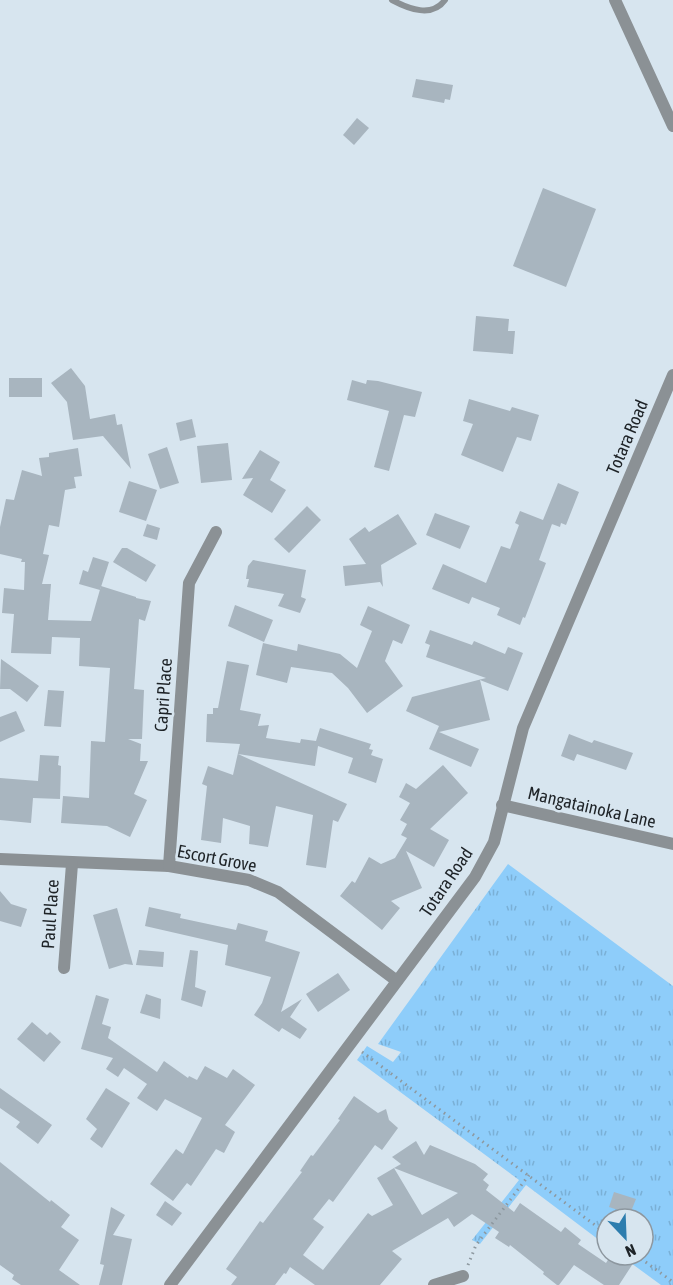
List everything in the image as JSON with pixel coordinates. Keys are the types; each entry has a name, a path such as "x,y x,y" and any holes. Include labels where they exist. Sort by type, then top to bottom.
{"street":[{"path":"615,0 673,126"},
{"name":"Totara Road","path":"170,1285 475,877 494,842 523,728 673,375"},
{"name":"Capri Place","path":"169,866 189,583 216,532"},
{"name":"Mangatainoka Lane","path":"502,805 673,844"},
{"name":"Escort Grove","path":"0,859 72,864 169,866 249,880 278,892 397,981"},
{"name":"Paul Place","path":"64,968 72,864"},
{"path":"434,1285 463,1276"}],"lane":[{"path":"392,0 426,12 441,6 445,0"}],"path":[{"path":"351,1044 595,1225"},
{"path":"463,1276 476,1245 529,1175"},
{"path":"652,1267 673,1282"}],"green space":[{"path":"508,864 673,986 673,1285 661,1285 636,1267 655,1267 655,1207 595,1207 595,1237 526,1185 480,1244 472,1240 519,1180 357,1060 367,1046 393,1062 401,1052 378,1044"}],"building":[{"path":"416,79 453,85 450,100 445,99 444,103 412,97"},
{"path":"357,118 369,128 354,145 343,135"},
{"path":"543,188 596,209 566,287 513,266"},
{"path":"476,316 509,319 508,331 515,331 513,354 473,351"},
{"path":"71,368 85,386 90,419 115,414 117,425 122,424 131,469 103,436 73,440 67,402 51,383"},
{"path":"9,378 42,378 42,397 9,397"},
{"path":"352,380 366,384 367,380 378,381 422,392 415,417 404,415 389,471 374,467 389,411 347,400"},
{"path":"469,399 510,411 512,407 539,415 531,441 517,437 503,472 461,455 473,424 463,421"},
{"path":"192,419 196,437 180,441 176,423"},
{"path":"228,443 232,480 201,483 197,446"},
{"path":"167,447 179,483 160,489 148,454"},
{"path":"78,448 82,476 74,477 76,488 65,490 59,527 49,525 43,554 49,555 42,584 51,584 48,620 91,621 101,586 151,601 145,621 139,619 134,689 144,690 142,739 128,739 141,744 140,761 148,761 134,794 147,800 130,837 107,826 61,823 63,796 89,798 91,741 105,742 110,668 79,666 80,638 52,637 51,654 11,653 14,614 2,613 4,588 24,590 25,562 21,562 22,559 0,554 0,527 6,499 14,500 22,470 42,476 39,458 49,457 49,453"},
{"path":"260,450 280,462 270,480 286,490 272,513 243,495 253,478 242,479"},
{"path":"129,481 157,490 146,521 119,512"},
{"path":"558,483 579,492 566,525 561,523 560,527 552,524 539,560 546,563 525,618 523,617 520,625 497,615 500,608 472,597 469,604 432,589 443,564 486,583 501,546 510,549 519,525 515,523 520,511 543,520"},
{"path":"307,506 321,520 289,553 274,539"},
{"path":"435,513 470,526 460,549 426,535"},
{"path":"398,514 417,544 381,565 383,587 380,582 345,586 343,566 366,564 349,539 365,527 369,532"},
{"path":"147,524 160,528 157,540 143,536"},
{"path":"122,548 127,548 156,565 146,582 113,562"},
{"path":"93,557 109,562 100,590 79,584 83,570 88,572"},
{"path":"253,560 306,570 301,597 306,599 300,613 278,606 284,594 247,587 248,566"},
{"path":"235,605 273,620 264,642 228,626"},
{"path":"368,606 410,625 402,644 393,640 385,661 403,686 367,713 348,688 332,673 291,667 287,683 256,675 263,643 297,651 298,644 340,654 357,668 372,631 360,625"},
{"path":"430,630 472,645 474,641 505,654 508,647 523,653 508,691 480,680 490,720 439,732 479,749 471,767 429,749 439,726 406,711 412,697 486,678 426,657 430,645 425,643"},
{"path":"1,659 39,686 27,702 10,689 0,689"},
{"path":"227,661 249,665 240,710 261,714 258,726 269,725 266,738 300,743 301,739 316,741 320,728 371,744 369,749 373,750 371,755 383,759 376,783 348,773 353,758 318,746 315,766 238,754 347,804 338,822 333,820 326,868 306,865 313,815 276,806 268,847 249,844 250,826 223,818 221,843 201,840 207,786 202,784 208,766 233,775 240,744 206,742 207,714 213,714 213,708 218,708"},
{"path":"48,690 64,691 61,727 44,726"},
{"path":"16,711 25,731 0,742 0,717"},
{"path":"569,734 592,743 594,740 633,753 626,770 577,754 574,761 561,756"},
{"path":"40,755 59,756 60,799 33,798 31,823 0,820 0,778 38,781"},
{"path":"443,765 468,793 430,829 449,840 434,867 406,851 422,888 391,901 400,908 382,930 340,896 352,881 355,883 369,857 381,864 395,858 407,838 401,835 407,824 400,820 410,803 399,797 406,783 416,789"},
{"path":"0,891 11,904 27,909 21,927 0,921"},
{"path":"149,907 181,914 180,918 236,930 238,923 268,931 265,941 300,952 281,1012 302,999 290,1017 307,1029 300,1039 282,1028 279,1032 254,1015 262,1003 271,977 225,965 228,945 145,926"},
{"path":"117,908 133,965 125,964 109,969 93,915"},
{"path":"139,950 164,952 163,967 136,965"},
{"path":"190,950 198,951 195,987 206,991 202,1007 181,1000"},
{"path":"338,973 350,990 318,1012 306,994"},
{"path":"146,994 161,999 160,1019 140,1013"},
{"path":"96,995 109,999 102,1024 111,1027 108,1038 157,1072 164,1061 188,1078 189,1076 197,1080 205,1066 227,1078 233,1069 255,1085 225,1125 235,1132 224,1153 216,1149 191,1186 187,1183 173,1201 150,1184 176,1149 183,1154 202,1118 165,1099 157,1111 137,1098 147,1084 124,1068 118,1077 106,1069 113,1058 81,1049"},
{"path":"32,1022 47,1035 50,1032 61,1042 44,1062 17,1039"},
{"path":"0,1088 52,1125 38,1144 16,1127 20,1122 0,1108"},
{"path":"106,1088 130,1103 102,1148 90,1139 97,1129 86,1119"},
{"path":"354,1096 378,1113 386,1109 389,1120 398,1128 382,1150 375,1145 333,1202 329,1199 313,1219 324,1227 303,1255 323,1270 368,1213 372,1216 393,1205 377,1178 394,1168 401,1164 392,1157 416,1141 424,1155 430,1145 475,1164 488,1174 483,1180 489,1185 486,1190 514,1212 520,1203 561,1232 565,1227 581,1240 578,1244 595,1256 595,1267 631,1267 619,1285 604,1285 574,1265 557,1285 510,1245 509,1247 495,1238 499,1232 472,1214 454,1227 448,1218 392,1251 402,1259 380,1285 315,1285 290,1267 275,1285 231,1285 237,1277 226,1269 260,1221 263,1223 302,1172 300,1171 311,1155 313,1156 340,1120 338,1119","holes":["394,1168 458,1193 422,1215"]},
{"path":"0,1162 70,1215 61,1227 79,1240 59,1270 80,1285 21,1285 12,1279 14,1275 0,1265"},
{"path":"614,1192 636,1199 633,1207 609,1207"},
{"path":"165,1201 182,1213 172,1226 156,1215"},
{"path":"111,1207 125,1215 113,1235 132,1239 122,1285 99,1285 104,1265 100,1264"}]}
